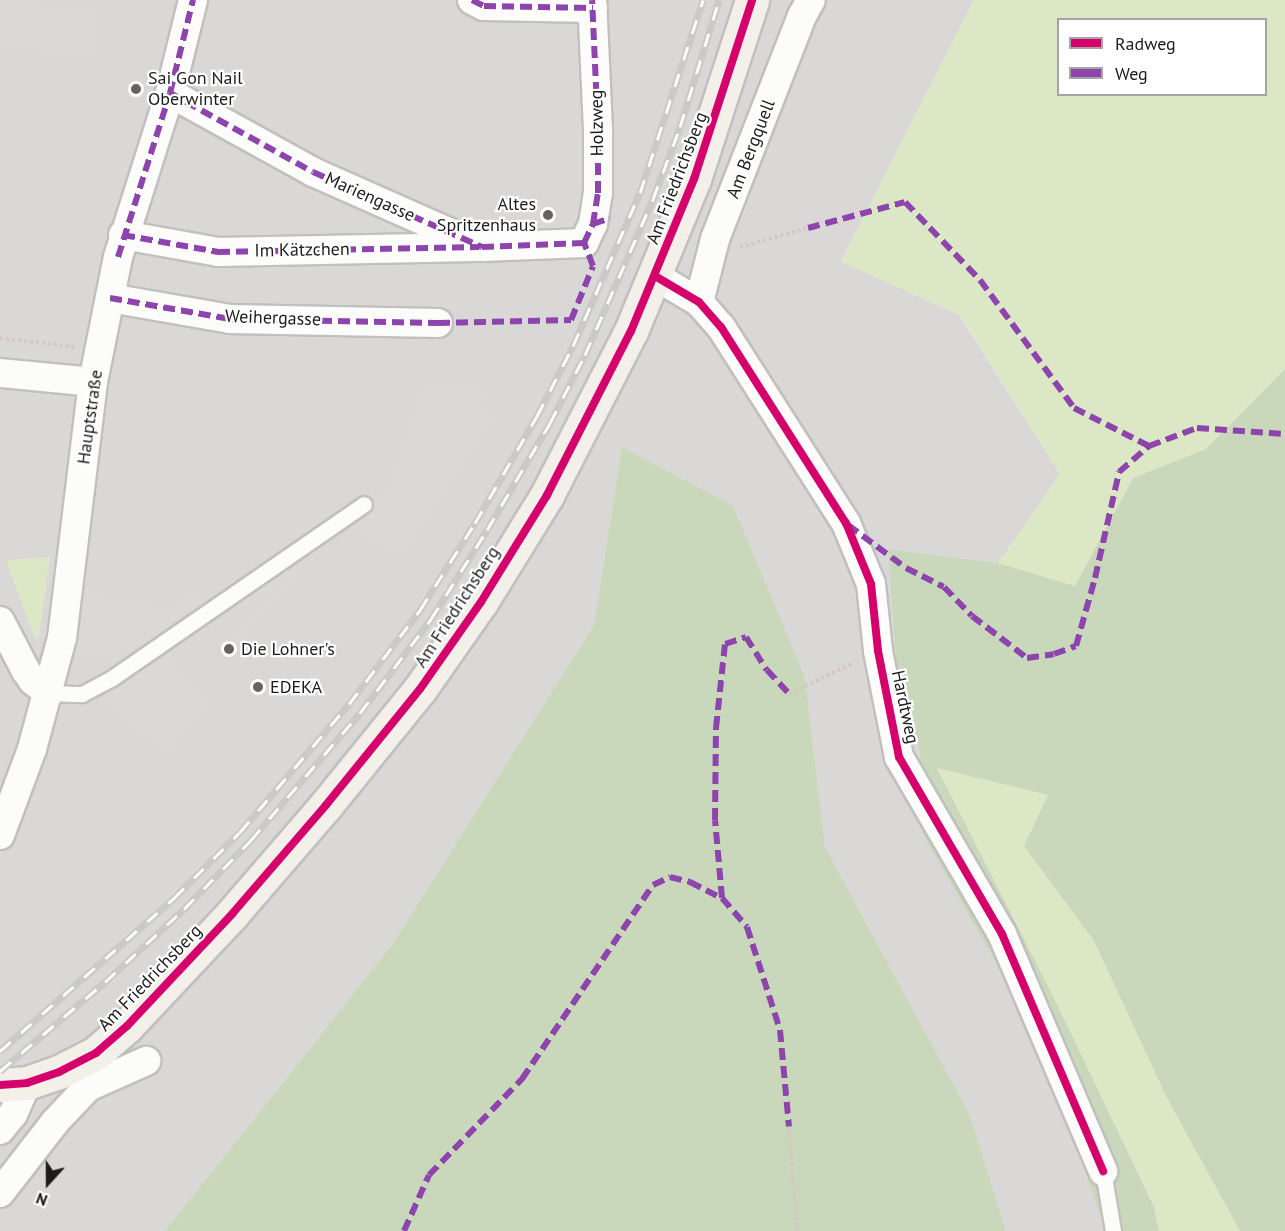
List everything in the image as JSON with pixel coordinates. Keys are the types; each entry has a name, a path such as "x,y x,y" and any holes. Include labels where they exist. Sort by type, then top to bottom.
{"street":[{"name":"Hauptstraße","path":"0,835 32,749 49,693 62,638 93,382 110,298 123,235 170,93 193,0"},
{"path":"472,0 484,6 592,4"},
{"name":"Am Friedrichsberg","path":"13,1084 58,1072 96,1053 127,1026 232,914 326,805 420,689 481,602 546,495 593,408 655,276 694,179 752,0"},
{"name":"Am Bergquell","path":"699,302 712,255 802,16 811,0"},
{"name":"Holzweg","path":"584,243 593,224 598,193 598,130 592,4"},
{"name":"Mariengasse","path":"170,93 313,172 482,247 584,243"},
{"name":"Im Kätzchen","path":"123,235 218,252 482,247"},
{"name":"Hardtweg","path":"655,276 699,302 721,327 846,523 871,584 878,651 899,757 1002,934 1103,1171"},
{"name":"Weihergasse","path":"110,298 230,319 438,323"},
{"path":"0,374 93,382"},
{"path":"0,621 26,671 33,681 49,693"},
{"path":"0,1193 55,1122 88,1087 146,1061"},
{"path":"0,1130 13,1114 13,1084"}],"lane":[{"path":"49,693 87,692 112,678 364,504"},
{"path":"1103,1171 1113,1231"}],"path":[{"path":"712,255 808,228"},
{"path":"0,338 100,350"},
{"path":"789,694 878,651"},
{"path":"789,1126 797,1231"}],"shaded area":[{"path":"0,0 974,0 841,261 959,315 1060,474 998,563 889,549 897,675 920,753 922,833 1042,1045 1105,1231 1006,1231 970,1115 825,847 805,677 622,447 594,625 392,945 165,1231 0,1231"},
{"path":"0,0 29,0 101,10 94,63 0,49"},
{"path":"0,345 79,353 77,371 0,363"},
{"path":"421,380 496,387 483,405 497,417 402,561 353,533 387,484"},
{"path":"295,566 304,574 240,645 231,637"},
{"path":"197,585 206,598 118,661 74,653 82,589 170,604"},
{"path":"170,651 184,674 215,699 170,755 117,721 101,700"}],"green space":[{"path":"974,0 1285,0 1285,369 1206,449 1133,478 1075,586 998,563 1060,474 960,315 841,262"},
{"path":"1285,369 1285,1231 1240,1231 1167,1098 1094,941 1024,846 1048,795 937,768 1056,1002 1154,1207 1159,1231 1105,1231 1042,1045 922,833 920,753 897,675 888,549 998,563 1075,586 1133,478 1206,449"},
{"path":"622,447 733,506 805,677 825,847 970,1115 1006,1231 165,1231 392,945 594,625"},
{"path":"50,557 39,637 35,639 6,560"},
{"path":"937,767 1048,795 1024,846 1094,941 1167,1098 1240,1231 1159,1231 1154,1207 1056,1002"}],"railway":[{"path":"0,1051 174,898 240,832 349,704 420,610 475,523 537,416 573,346 640,193 703,0"},
{"path":"0,1071 105,982 184,909 251,840 360,713 431,619 550,423 585,355 653,199 680,127 719,0"}],"marked path":[{"path":"118,257 170,93 193,0"},
{"path":"472,0 484,6 593,8"},
{"path":"584,243 593,224 598,193 598,130 592,0"},
{"path":"170,93 313,172 482,247 584,243"},
{"path":"808,228 905,202 980,280 1074,408 1149,446"},
{"path":"593,224 610,218"},
{"path":"123,235 218,252 479,247"},
{"path":"110,298 230,319 438,323 571,320 593,266 584,243"},
{"path":"848,525 906,568 944,587 972,616 1027,658 1054,654 1076,646 1095,578 1119,472 1149,446 1197,428 1285,434"},
{"path":"722,898 715,820 716,728 725,644 746,637 767,670 789,694"},
{"path":"404,1231 429,1175 522,1079 653,885 670,877 690,882 722,898 747,927 780,1030 789,1127"}],"cycle path":[{"path":"0,1085 27,1083 59,1072 96,1053 127,1026 232,914 326,805 420,689 481,602 547,495 631,331 694,179 752,0"},
{"path":"655,276 699,302 721,327 846,523 871,584 878,651 899,757 1002,934 1103,1171"}],"place":[{"name":"Sai Gon Nail Oberwinter","path":"136,89"},
{"name":"Altes Spritzenhaus","path":"548,215"},
{"name":"Die Lohner's","path":"229,649"},
{"name":"EDEKA","path":"258,687"}]}
